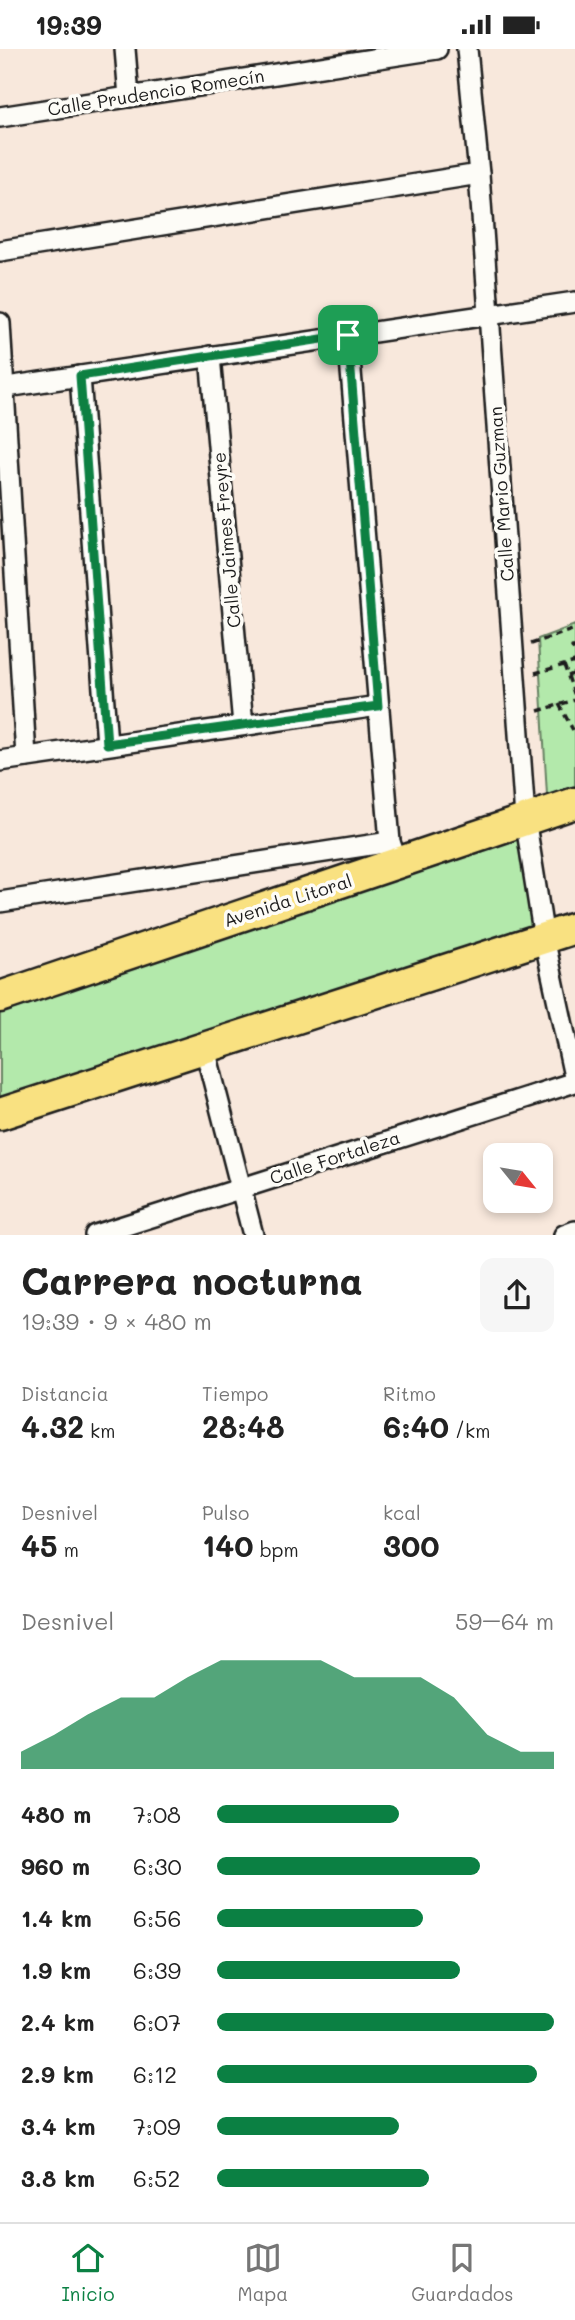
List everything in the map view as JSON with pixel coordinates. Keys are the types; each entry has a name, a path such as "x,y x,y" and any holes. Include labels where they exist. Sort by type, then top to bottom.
{"main road":[{"name":"Avenida Litoral","path":"0,997 394,853 575,803"},
{"path":"0,1114 575,927"}],"street":[{"path":"125,49 129,97"},
{"name":"Calle Prudencio Romecín","path":"0,117 437,49"},
{"name":"Calle Mario Guzman","path":"467,49 479,174 525,818 544,937 575,1082"},
{"path":"0,251 479,174"},
{"path":"2,387 575,302"},
{"path":"0,323 26,757"},
{"path":"0,902 394,853 378,706 348,335"},
{"name":"Calle Jaimes Freyre","path":"210,356 243,725"},
{"path":"80,376 107,744"},
{"path":"0,761 378,706"},
{"path":"205,1049 253,1235"},
{"name":"Calle Fortaleza","path":"95,1235 575,1082"},
{"path":"564,1235 575,1231"}],"path":[{"path":"534,644 575,629"},
{"path":"575,646 572,647 575,653"},
{"path":"535,673 575,661"},
{"path":"538,711 575,698 564,665"},
{"path":"568,676 575,673"},
{"path":"559,704 573,730"}],"green space":[{"path":"575,625 575,786 547,795 538,639"},
{"path":"527,834 533,929 0,1099 0,1010"}],"route":[{"path":"348,335 378,706 107,744 80,376 348,335"}]}
